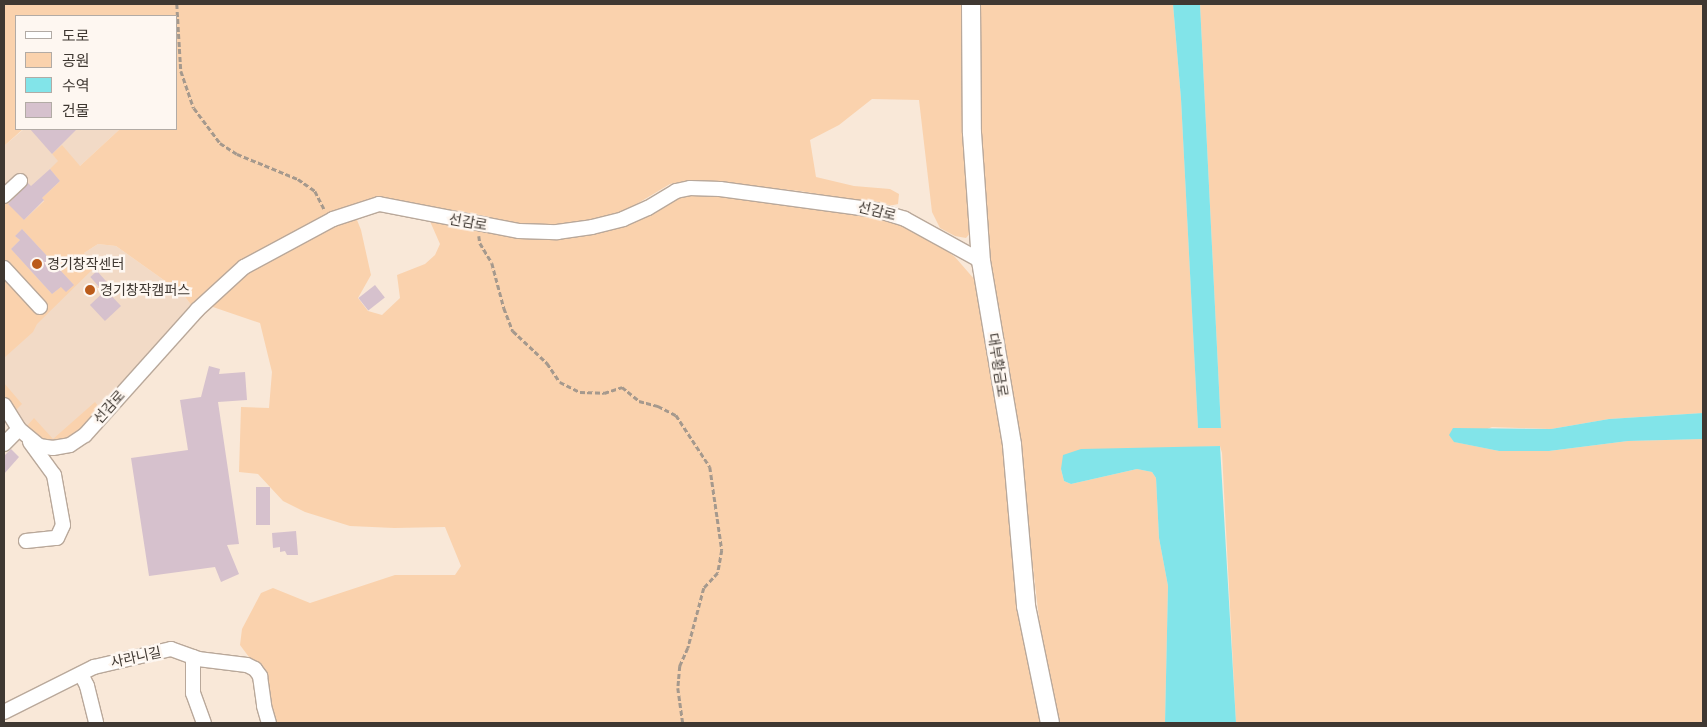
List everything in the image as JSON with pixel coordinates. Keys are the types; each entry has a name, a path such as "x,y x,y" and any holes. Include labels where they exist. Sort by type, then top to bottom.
{"main road":[{"name":"대부황금로","path":"971,4 972,133 981,262 1012,445 1026,606 1050,723"}],"lane":[{"path":"4,196 20,181"},
{"name":"선감로","path":"23,433 39,446 53,448 70,445 85,435 197,310 230,279 261,256 333,219 379,204 519,231 557,232 592,227 623,219 648,208 676,191 690,188 720,189 876,210 904,218 981,262"},
{"path":"4,268 40,307"},
{"path":"4,405 54,475 63,525 57,538 26,541"},
{"path":"4,444 23,433"},
{"name":"사라니길","path":"4,712 109,662 171,649 193,657 247,665 255,670 260,676 268,723"},
{"path":"193,657 193,693 204,723"},
{"path":"81,674 87,686 96,723"}],"path":[{"path":"178,21 181,71 194,108 220,144 237,154 298,179 314,192 325,211 333,219"},
{"path":"478,224 480,243 492,263 504,308 513,331 547,363 560,382 580,392 604,393 622,387 639,401 658,406 676,415 710,467 722,550 718,573 704,588 688,648 680,666 678,688 683,723"}],"shaded area":[{"name":"경기창작캠퍼스","path":"23,130 119,130 80,166 52,154 59,161 60,181 43,197 44,200 24,220 84,253 98,244 116,246 182,293 192,306 100,408 62,444 26,427 4,399 4,146"}],"green space":[{"path":"4,4 964,4 972,231 966,238 955,236 940,228 932,212 919,100 872,99 839,125 810,140 816,177 854,186 890,189 899,194 898,204 889,206 800,191 690,180 670,184 625,211 556,227 473,219 379,199 346,207 254,255 219,281 192,306 182,293 116,246 98,244 84,253 96,266 37,324 33,332 4,358 4,275 45,306 4,260 4,205 7,202 24,220 44,201 42,198 60,181 50,169 58,161 52,154 62,145 80,166 119,130 178,130 178,15 15,15 15,130 22,130 4,146","holes":["22,229 73,285 61,287 52,294 11,249 20,240 15,236"]},
{"path":"977,4 1173,4 1181,99 1198,427 1221,428 1200,4 1703,4 1703,413 1609,419 1551,429 1492,427 1455,442 1499,451 1549,451 1628,441 1703,439 1703,723 1236,723 1222,453 1220,446 1158,449 1061,469 1064,481 1071,484 1137,469 1152,472 1156,478 1159,538 1168,586 1165,723 1058,723 1043,652 1019,448 993,292 977,128"},
{"path":"696,193 869,215 895,221 936,242 955,257 975,280 980,294 1001,408 1043,723 275,723 269,714 266,675 262,665 249,657 240,645 242,629 261,593 273,588 310,603 395,575 455,575 461,566 445,527 394,528 350,526 305,512 283,501 258,474 239,472 241,407 269,408 272,372 260,323 210,306 250,271 355,215 361,230 371,275 358,298 368,311 382,315 400,298 397,275 425,264 435,255 440,244 429,219 470,226 492,233 536,237"},
{"path":"4,383 22,404 14,412 4,399"},
{"path":"95,402 100,408 73,439 44,442 26,427 34,418 53,439"}],"water":[{"path":"1173,4 1200,4 1221,428 1198,428 1181,99"},
{"path":"1703,413 1703,439 1628,441 1549,451 1499,451 1454,442 1449,435 1453,428 1551,429 1609,419"},
{"path":"1220,446 1236,723 1165,723 1168,586 1159,538 1156,478 1152,472 1137,469 1071,484 1064,481 1061,469 1063,455 1081,449"}],"building":[{"path":"31,130 76,130 52,154"},
{"path":"50,169 60,181 42,198 44,200 24,220 8,204 28,183 31,186"},
{"path":"22,229 74,285 66,292 61,287 52,294 11,249 20,240 15,236"},
{"path":"97,271 107,282 100,288 90,277"},
{"path":"375,285 385,298 368,311 358,298"},
{"path":"106,290 121,306 105,321 90,305"},
{"path":"209,366 220,369 219,374 245,372 247,400 218,402 239,544 227,545 239,574 221,582 215,567 149,576 131,458 188,450 180,400 201,397"},
{"path":"11,449 19,457 4,474 4,456"},
{"path":"256,487 270,487 270,525 256,525"},
{"path":"296,531 298,555 287,555 285,551 280,552 280,547 273,548 272,533"}],"place":[{"name":"경기창작센터","path":"37,264"},
{"name":"경기창작캠퍼스","path":"90,290"}]}
